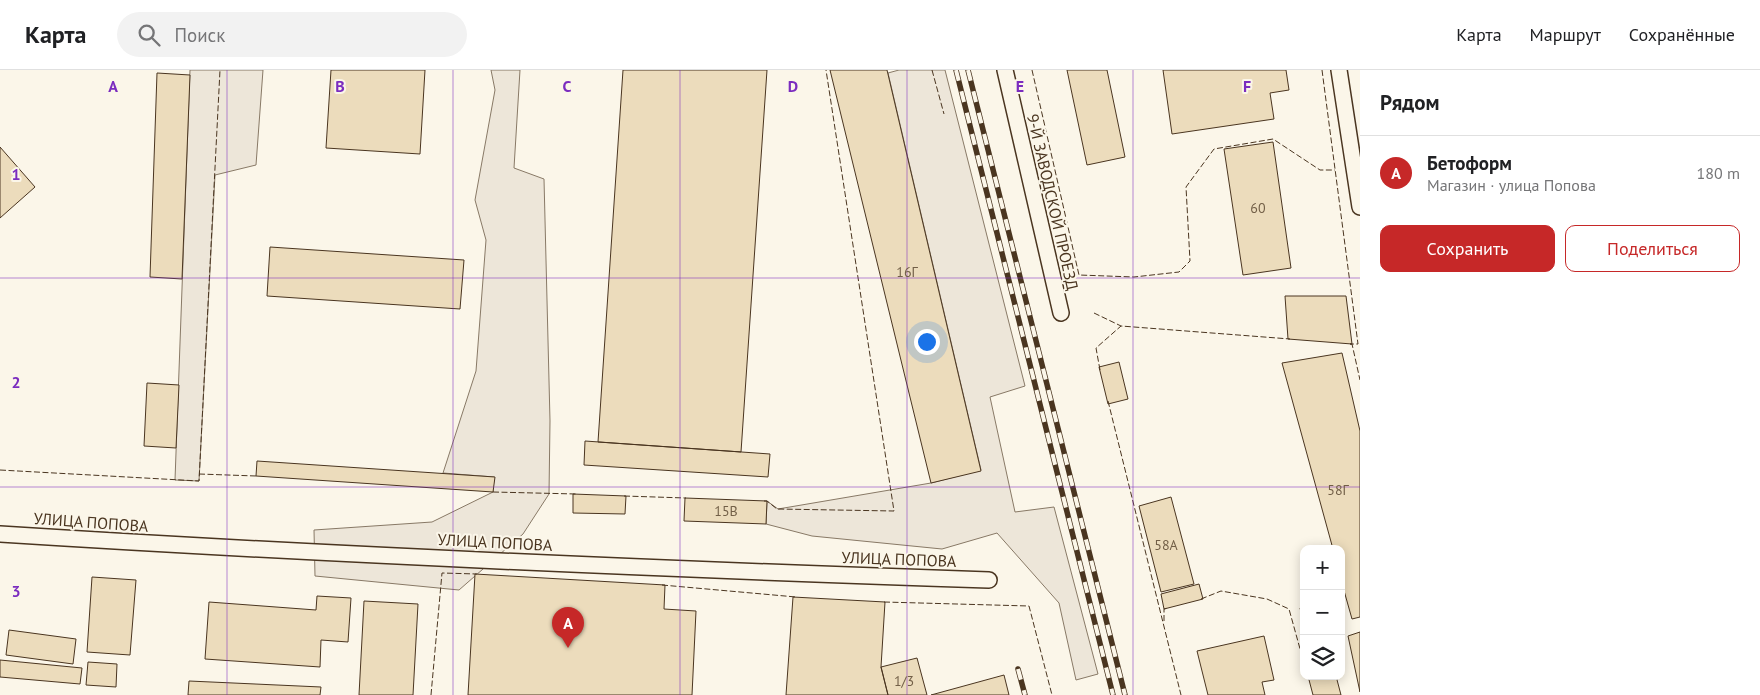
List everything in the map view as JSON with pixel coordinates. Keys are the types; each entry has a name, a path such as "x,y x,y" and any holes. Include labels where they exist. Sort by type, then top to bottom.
{"street":[{"name":"9-Й ЗАВОДСКОЙ ПРОЕЗД","path":"1005,70 1060,313"},
{"path":"1339,70 1360,207"},
{"name":"УЛИЦА ПОПОВА","path":"0,534 168,545 989,580"}],"shaded area":[{"path":"190,70 263,70 256,165 215,175 199,481 175,480"},
{"path":"491,70 520,70 514,168 544,179 550,421 549,494 523,534 459,590 315,576 314,530 432,522 493,492 494,477 443,473 476,371 486,240 475,200 495,90"},
{"path":"899,70 945,70 1025,386 990,397 1015,512 1054,507 1098,674 1076,680 1059,603 997,533 942,549 812,536 766,524 767,501 778,509 931,483 981,470 888,73"}],"building":[{"path":"331,70 425,70 420,154 326,148"},
{"path":"623,70 767,70 741,452 598,442"},
{"path":"830,70 887,70 981,471 931,483"},
{"path":"1067,70 1107,70 1125,157 1087,165"},
{"path":"1163,70 1286,70 1289,90 1270,93 1274,119 1172,134"},
{"path":"157,73 190,75 182,279 150,277"},
{"path":"1273,142 1291,268 1243,275 1224,149"},
{"path":"0,147 35,187 0,218"},
{"path":"270,247 464,260 460,309 267,296"},
{"path":"1285,296 1346,296 1352,344 1288,339"},
{"path":"1342,353 1360,431 1360,617 1352,619 1345,594 1345,545 1332,545 1282,363"},
{"path":"1119,362 1128,399 1108,404 1099,367"},
{"path":"147,383 179,385 176,448 144,446"},
{"path":"585,441 770,454 768,477 584,465"},
{"path":"257,461 495,477 493,492 256,476"},
{"path":"573,494 626,496 625,514 573,513"},
{"path":"1171,497 1194,584 1161,592 1139,506"},
{"path":"685,498 767,501 766,524 684,521"},
{"path":"475,574 665,585 664,609 696,611 692,695 468,695"},
{"path":"92,577 136,580 130,655 87,652"},
{"path":"1199,584 1203,599 1164,609 1161,594"},
{"path":"317,596 351,598 348,642 321,640 320,667 205,659 209,602 316,610"},
{"path":"793,597 885,602 881,667 888,695 786,695"},
{"path":"364,601 418,604 413,695 359,695"},
{"path":"9,630 76,639 73,664 6,655"},
{"path":"1360,632 1360,692 1348,636"},
{"path":"1264,636 1274,680 1262,682 1265,695 1208,695 1197,651"},
{"path":"917,658 927,695 888,695 881,667"},
{"path":"0,660 82,668 80,684 0,677"},
{"path":"88,662 117,664 116,687 86,685"},
{"path":"1004,675 1009,695 931,695"},
{"path":"1309,680 1337,680 1341,695 1313,695"},
{"path":"189,681 321,687 320,695 188,695"}],"railway":[{"path":"956,70 1113,695"},
{"path":"968,70 1125,695"},
{"path":"1018,669 1025,695"}],"fence":[{"path":"0,470 199,481 220,70"},
{"path":"764,501 767,501 777,509 894,511 826,70"},
{"path":"932,70 944,114"},
{"path":"1032,70 1079,275 1134,277 1179,272 1190,261 1186,187 1214,149 1273,139 1320,170 1335,170"},
{"path":"1322,70 1358,344 1350,344"},
{"path":"1094,313 1121,326"},
{"path":"1100,370 1096,348 1121,326 1290,339"},
{"path":"1350,344 1352,344 1360,380"},
{"path":"1108,401 1181,695"},
{"path":"199,474 256,476"},
{"path":"493,492 576,494"},
{"path":"624,496 686,498"},
{"path":"431,695 442,573 477,574"},
{"path":"662,585 796,597"},
{"path":"1201,599 1221,591 1267,599 1289,609 1300,649"},
{"path":"884,602 1029,606 1052,695"},
{"path":"1164,621 1164,609 1168,608"}],"place":[{"name":"Бетоформ","path":"568,648"}]}
